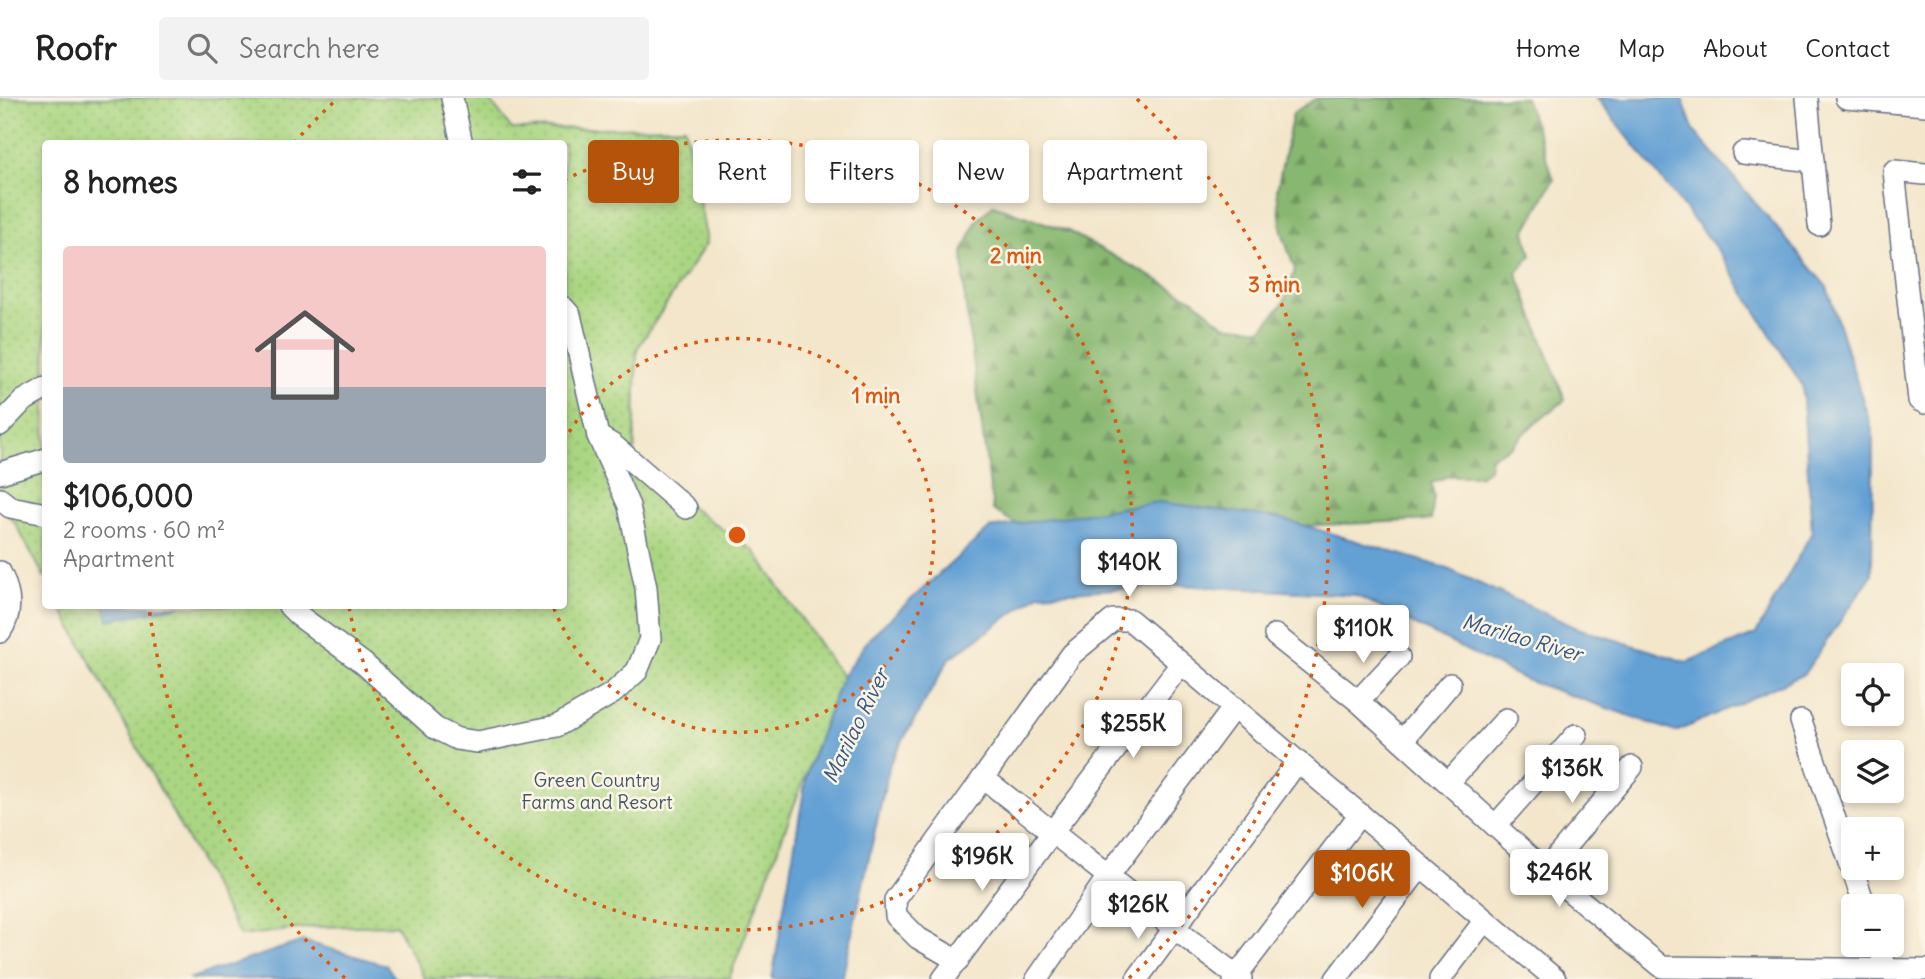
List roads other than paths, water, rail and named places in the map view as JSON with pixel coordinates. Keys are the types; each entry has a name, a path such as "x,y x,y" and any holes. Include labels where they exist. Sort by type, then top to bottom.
{"street":[{"path":"452,98 461,140"},
{"path":"1807,98 1819,225"},
{"path":"1846,98 1920,103"},
{"path":"1743,153 1813,161"},
{"path":"1925,174 1894,170 1919,400 1925,403"},
{"path":"292,609 364,664 435,729 457,739 478,742 558,726 613,693 637,671 650,639 646,588 629,506 598,436 567,312"},
{"path":"0,425 23,401 42,390"},
{"path":"598,436 612,444 686,508"},
{"path":"0,473 42,460"},
{"path":"3,506 42,513"},
{"path":"0,572 10,609 7,622 0,632"},
{"path":"958,961 918,938 905,926 896,916 895,900 1072,654 1113,620 1130,620 1485,920 1548,977"},
{"path":"1275,635 1358,701 1545,871 1662,967 1925,970"},
{"path":"1358,701 1399,657"},
{"path":"943,979 1052,831 1181,664"},
{"path":"1402,741 1450,684"},
{"path":"1037,979 1107,878 1234,707"},
{"path":"1448,782 1506,719"},
{"path":"1801,721 1861,894"},
{"path":"1496,825 1576,735"},
{"path":"1137,979 1298,761"},
{"path":"1545,871 1632,767"},
{"path":"983,778 1237,978 1360,814"},
{"path":"1336,979 1421,866"},
{"path":"1440,979 1485,920"},
{"path":"1882,957 1887,970"}],"water":[{"name":"Marilao River","path":"1597,98 1682,98 1694,131 1827,287 1873,433 1872,575 1804,674 1676,732 1526,680 1355,595 1178,585 1039,594 949,659 890,763 842,979 772,979 807,772 842,677 871,636 990,528 1159,502 1279,518 1443,567 1577,628 1687,662 1756,634 1812,532 1802,385 1719,252"},
{"path":"106,609 165,609 108,620"},
{"path":"303,941 386,965 396,979 188,979"}],"park label":[{"name":"Green Country Farms and Resort","path":"597,791"}]}
